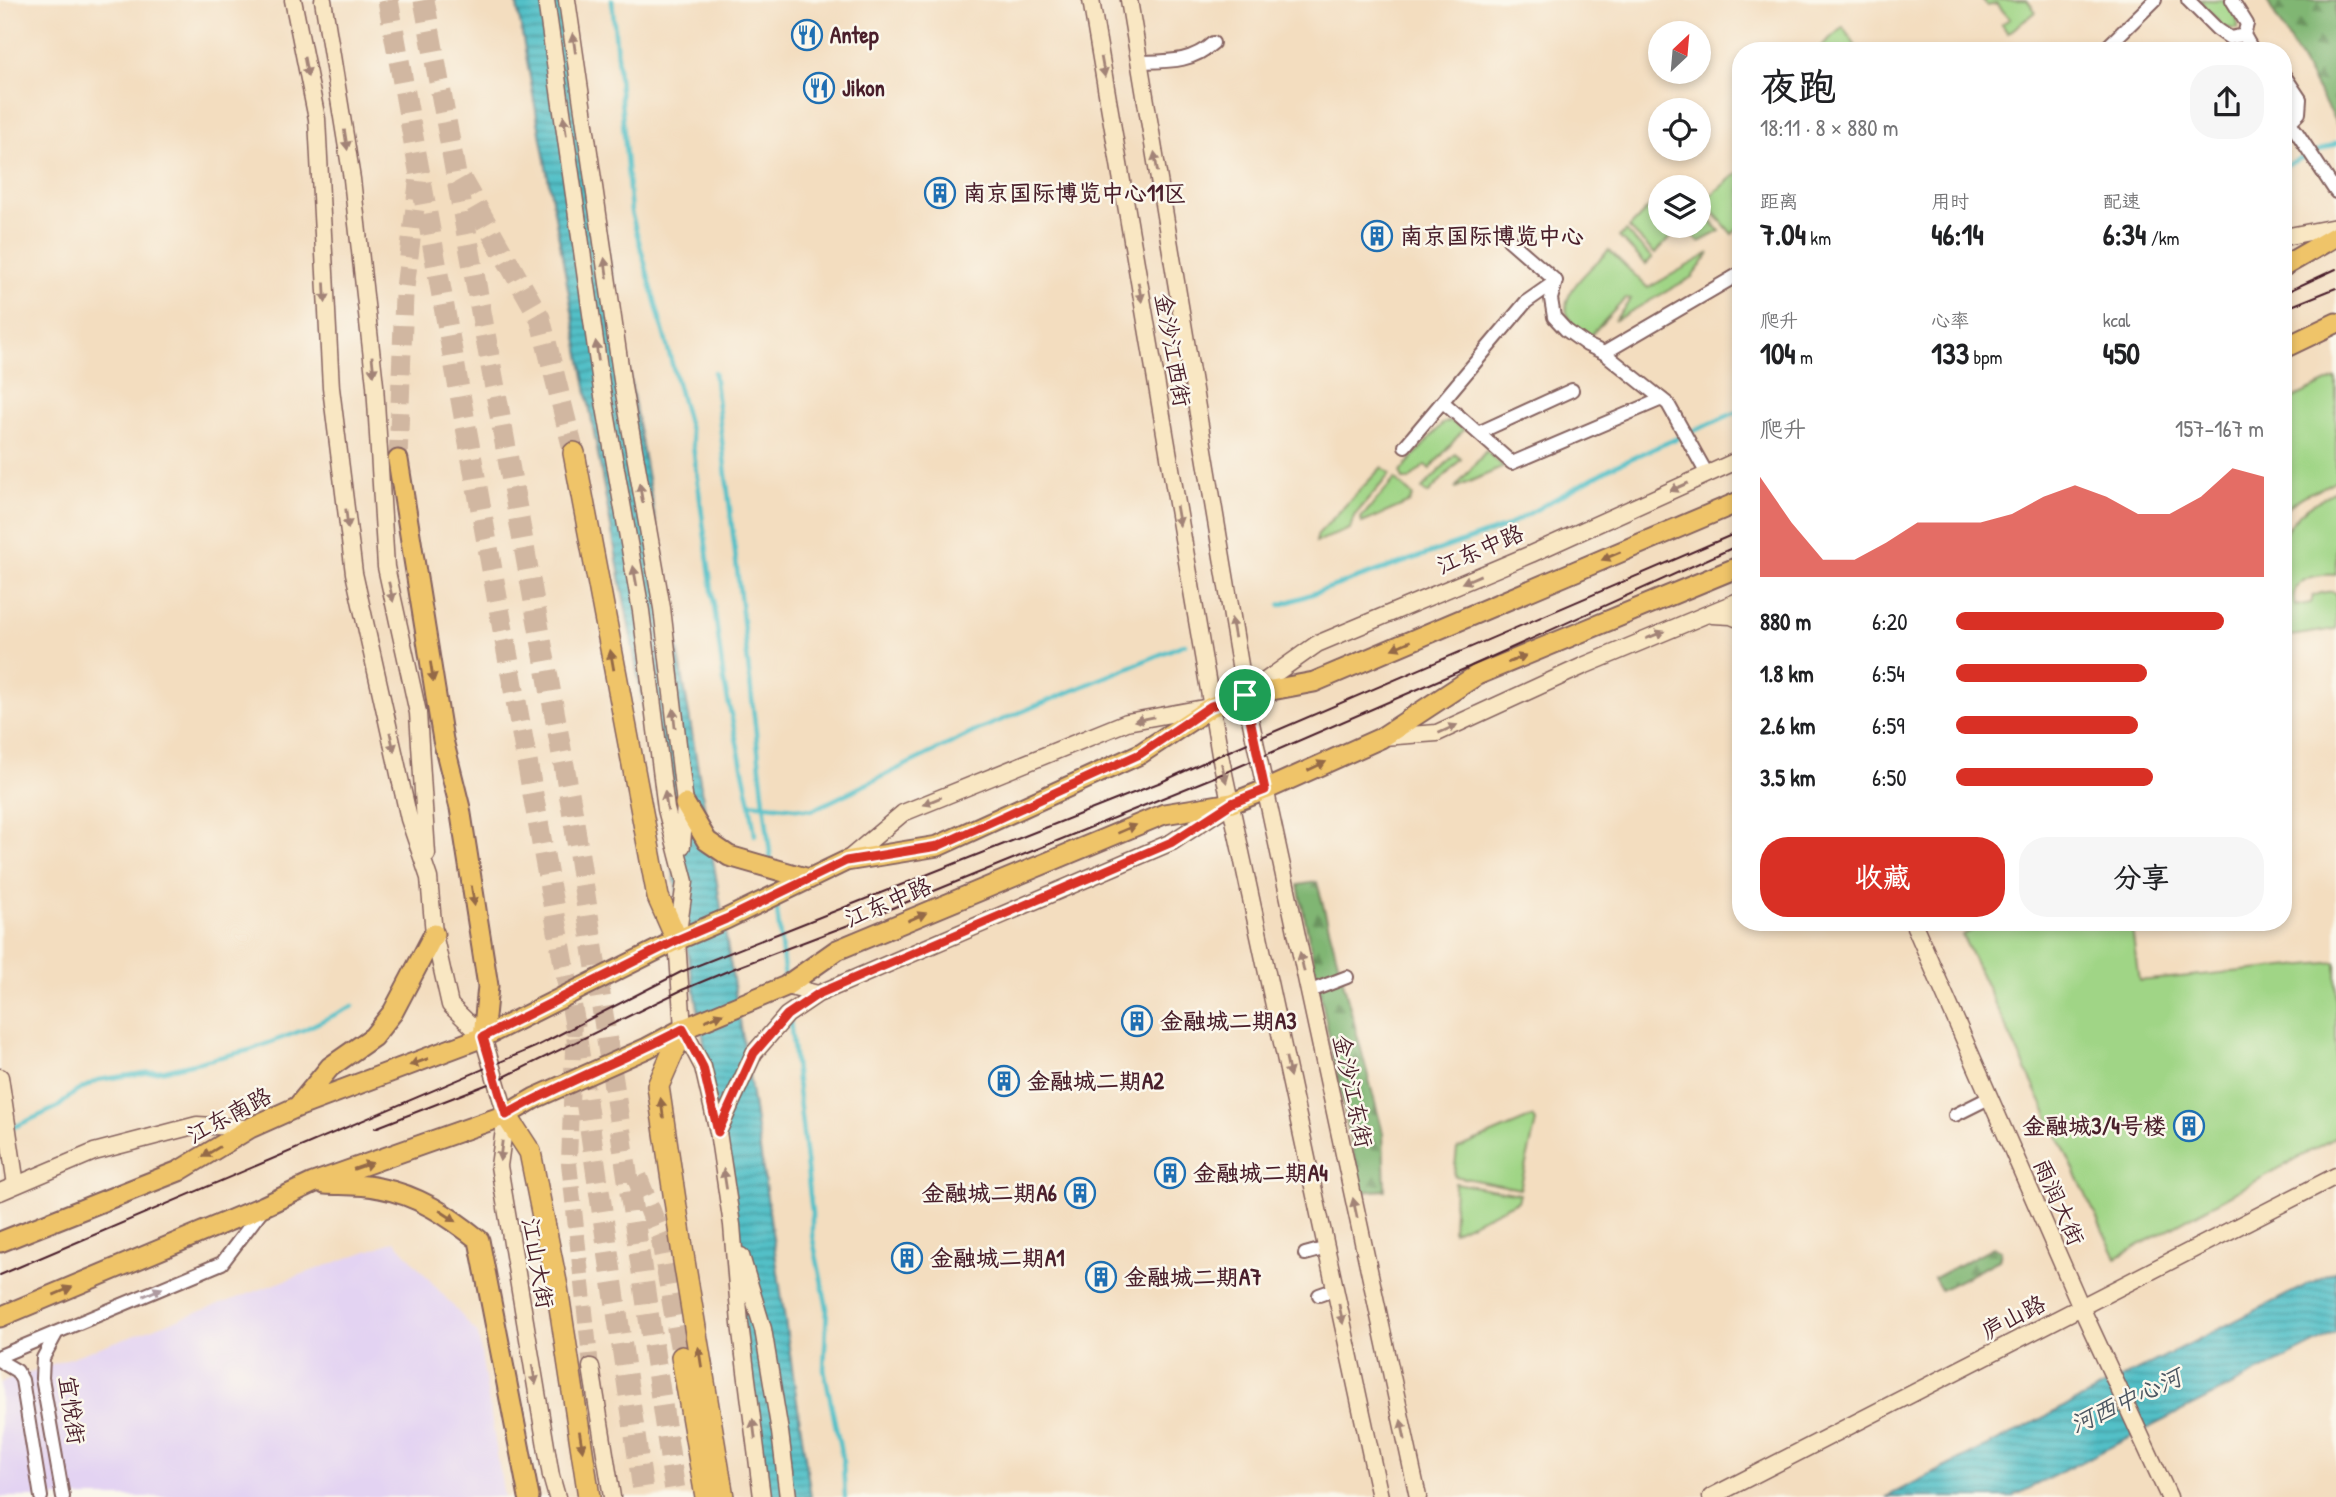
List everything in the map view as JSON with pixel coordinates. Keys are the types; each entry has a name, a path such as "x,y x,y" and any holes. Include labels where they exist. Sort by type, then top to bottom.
{"highway":[{"path":"574,453 658,897 677,940"},
{"path":"683,1029 659,1086 684,1261 723,1497"},
{"path":"506,1115 530,1152 557,1287 589,1497"},
{"path":"682,1357 706,1497"}],"main road":[{"path":"2292,261 2336,236"},
{"path":"2292,344 2336,323"},
{"path":"398,460 443,740 460,808 488,986 483,1037"},
{"name":"江东中路","path":"677,940 846,861 938,846 1140,754 1211,706 1245,695 1314,682 1732,505"},
{"name":"江东中路","path":"313,1183 506,1115 535,1098 683,1029 786,986 837,950 1164,814 1232,803 1265,790 1381,737 1477,675 1732,570"},
{"path":"685,804 707,841 729,856 809,879"},
{"path":"297,1107 330,1067 373,1037 393,1012 434,934"},
{"name":"江东南路","path":"0,1242 179,1171 250,1128 297,1107 483,1037 677,940"},
{"path":"0,1317 313,1183 379,1188 418,1199 448,1215 479,1240 529,1497"}],"street":[{"path":"293,0 317,119 331,388 354,573 409,819 429,878"},
{"path":"323,0 352,179 373,371 386,567 418,713 434,934 450,1005 483,1037"},
{"path":"547,0 602,390 641,611 666,809 685,882 677,940 683,1029 703,1067 718,1132 732,1225 740,1324 762,1497"},
{"path":"568,0 623,387 662,608 685,804 681,859"},
{"name":"金沙江西街","path":"1091,0 1211,706"},
{"name":"金沙江西街","path":"1129,0 1245,695"},
{"path":"2111,42 2155,0"},
{"path":"2188,0 2230,38 2244,35"},
{"path":"2232,0 2247,24 2244,35 2248,42"},
{"path":"1139,62 1181,61 1202,52 1213,43"},
{"path":"2292,87 2300,99 2299,113 2292,118"},
{"path":"2292,131 2336,192"},
{"path":"2292,235 2336,227"},
{"path":"1509,240 1556,281"},
{"path":"1604,353 1732,278"},
{"path":"1556,281 1551,299 1554,317 1566,330 1604,353 1668,404 1707,474"},
{"path":"1405,446 1526,302 1556,281"},
{"path":"1478,433 1572,390"},
{"path":"1443,401 1512,463 1662,399"},
{"name":"江东中路","path":"1245,695 1317,644 1531,554 1732,463"},
{"name":"江东中路","path":"1381,737 1437,733 1583,666 1732,604"},
{"path":"1706,615 1732,616"},
{"name":"金沙江东街","path":"1245,695 1418,1497"},
{"path":"1211,706 1380,1497"},
{"name":"江东中路","path":"846,861 903,813 1127,722 1211,706"},
{"path":"718,1132 754,1053 787,1015 818,994 1172,842 1232,803"},
{"name":"雨润大街","path":"1917,931 2081,1307 2169,1497"},
{"path":"1308,992 1346,977"},
{"path":"786,986 818,994"},
{"name":"江山大街","path":"483,1037 506,1115 499,1166 551,1476 557,1497"},
{"path":"0,1077 16,1185"},
{"path":"1955,1115 1989,1098"},
{"path":"0,1192 94,1152 197,1125 250,1128"},
{"name":"庐山路","path":"1711,1497 2336,1176"},
{"path":"0,1359 222,1263 264,1206"},
{"path":"732,1225 763,1329 788,1497"},
{"path":"1305,1254 1327,1248"},
{"path":"1319,1295 1336,1289"},
{"name":"宜悦街","path":"57,1333 43,1358 43,1378 63,1497"},
{"name":"宜悦街","path":"0,1359 16,1371 22,1380 41,1497"},
{"path":"591,1367 612,1497"}],"shaded area":[{"path":"395,1241 478,1334 504,1497 0,1497 0,1383"}],"green space":[{"path":"1982,0 2027,0 2036,12 2008,33 2001,24 2010,19 1997,4 1987,6"},
{"path":"2199,0 2224,0 2236,16 2238,29 2224,28"},
{"path":"2336,0 2336,123 2292,42 2267,1"},
{"path":"1843,27 1853,42 1826,42"},
{"path":"1732,178 1732,234 1711,209 1711,195"},
{"path":"1648,208 1648,238 1670,238 1655,254 1629,228"},
{"path":"1711,221 1720,231 1711,236"},
{"path":"1626,231 1652,258 1646,264 1619,237"},
{"path":"1609,250 1648,288 1710,253 1692,277 1614,321 1631,299 1626,298 1587,337 1573,326 1567,314 1567,303 1579,281"},
{"path":"2336,378 2336,480 2302,496 2292,504 2292,398"},
{"path":"1450,421 1464,429 1430,469 1425,465 1409,480 1403,479 1400,472 1442,424"},
{"path":"1486,451 1504,467 1455,488"},
{"path":"1455,454 1461,459 1428,494 1422,489"},
{"path":"1382,467 1390,474 1354,516 1350,529 1316,542 1318,534"},
{"path":"1395,479 1413,496 1410,502 1362,523 1361,518"},
{"path":"2336,490 2336,575 2312,577 2299,584 2295,590 2295,606 2311,603 2313,596 2319,594 2336,593 2336,629 2292,636 2292,523 2313,504"},
{"path":"1317,882 1383,1133 1385,1190 1361,1192 1298,885"},
{"path":"1971,931 2132,931 2139,981 2336,962 2336,1137 2116,1258 1962,935"},
{"path":"1532,1117 1536,1122 1520,1189 1454,1176 1457,1149"},
{"path":"1455,1183 1520,1194 1518,1201 1453,1232"},
{"path":"1993,1247 2001,1251 1999,1260 1941,1290 1934,1278"}],"water":[{"path":"516,0 563,0 675,631 749,1075 811,1497 766,1497 712,1086"},
{"name":"河西中心河","path":"2336,1270 2336,1333 2012,1497 1886,1497"}],"waterway":[{"path":"612,0 631,212 692,438 724,682 750,803 813,810 980,729 1185,644"},
{"path":"2292,162 2336,143"},
{"path":"714,372 771,862"},
{"path":"1280,605 1505,527 1612,467 1732,414"},
{"path":"750,803 755,835"},
{"path":"776,902 785,980"},
{"path":"12,1128 58,1107 74,1093 98,1080 165,1070 250,1050 303,1030 353,1006"},
{"path":"790,1020 812,1213 812,1235 827,1308 824,1369 843,1462 845,1497"}],"tunnel":[{"path":"388,0 574,1019 644,1497"},
{"path":"424,0 572,809 676,1497"},
{"path":"398,460 404,296 420,168"},
{"path":"461,179 540,318 574,453"},
{"path":"574,1019 569,1163 591,1367"},
{"path":"637,1177 661,1237 682,1357"}],"tram line":[{"path":"2292,289 2336,269"},
{"path":"2292,306 2336,288"},
{"path":"0,1275 535,1047 681,972 1161,782 1732,535"},
{"path":"375,1128 496,1081 682,990 875,915 1224,773 1469,667 1732,548"}],"place":[{"name":"Antep","path":"807,35"},
{"name":"Jikon","path":"819,88"},
{"name":"南京国际博览中心11区","path":"940,193"},
{"name":"南京国际博览中心","path":"1377,236"},
{"name":"金融城二期A3","path":"1137,1021"},
{"name":"金融城二期A2","path":"1004,1081"},
{"name":"金融城3/4号楼","path":"2189,1126"},
{"name":"金融城二期A4","path":"1170,1173"},
{"name":"金融城二期A6","path":"1080,1193"},
{"name":"金融城二期A1","path":"907,1258"},
{"name":"金融城二期A7","path":"1101,1277"}],"route":[{"path":"1245,695 1265,790 1232,803 1172,842 818,994 787,1015 754,1053 718,1132 703,1067 683,1029 535,1098 506,1115 483,1037 677,940 846,861 938,846 1140,754 1211,706 1245,695"}]}
